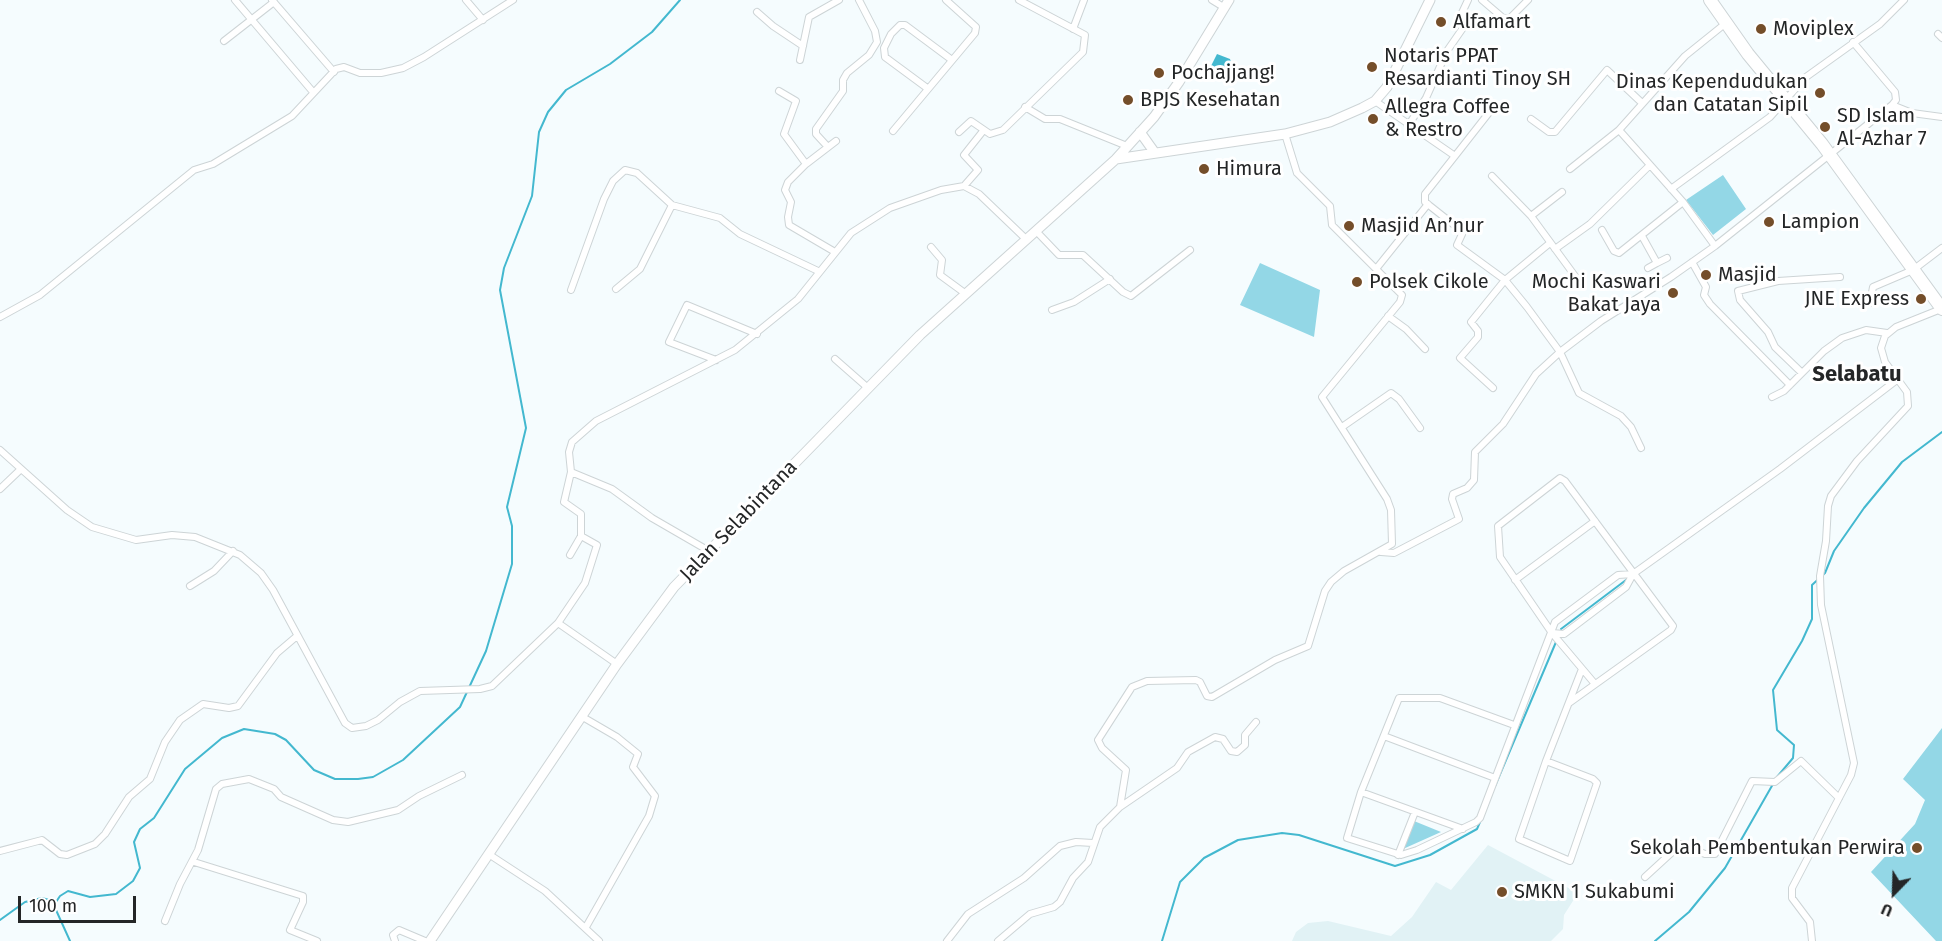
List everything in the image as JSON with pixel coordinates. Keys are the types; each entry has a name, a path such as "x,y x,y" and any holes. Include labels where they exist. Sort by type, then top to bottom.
{"highway":[{"path":"1710,0 1830,156 1942,309"}],"street":[{"path":"235,0 313,92"},
{"path":"466,0 483,20"},
{"path":"0,317 40,295 194,170 213,164 292,116 340,67 360,73 381,73 403,68 513,0"},
{"path":"800,60 809,16 839,0"},
{"path":"827,146 816,134 816,129 843,91 843,81 847,73 869,55 877,42 875,31 859,0"},
{"path":"893,131 976,30 946,0"},
{"path":"959,132 970,121 990,134 999,132 1082,53 1086,37 1019,0"},
{"path":"1073,29 1084,0"},
{"path":"1212,0 1227,4"},
{"path":"1116,159 1285,134 1330,122 1374,100 1387,87 1430,0"},
{"path":"1408,126 1426,98 1447,51 1465,25 1460,17 1468,0"},
{"path":"1482,0 1506,18 1512,17 1528,0"},
{"path":"224,41 273,1 333,72"},
{"path":"1671,189 1770,117 1806,77 1880,24 1900,1"},
{"name":"Jalan Selabintana","path":"430,941 617,664 675,588 868,388 966,294 1116,159 1179,82 1227,4"},
{"path":"757,12 803,46"},
{"path":"1570,169 1619,130 1685,56 1726,23"},
{"path":"927,88 885,57 884,48 891,34 900,26 910,27 952,60"},
{"path":"1381,552 1394,553 1459,519 1452,499 1453,494 1467,488 1474,480 1475,452 1503,424 1536,374 1560,352 1610,314 1715,246 1893,105 1896,100 1894,92 1853,42"},
{"path":"1531,119 1549,132 1556,132 1607,70 1642,103"},
{"path":"779,91 795,100 784,134 806,164"},
{"path":"1374,100 1408,126 1455,156"},
{"path":"1495,105 1425,194 1428,204 1463,232 1457,245 1505,280 1560,352 1579,393 1621,416 1641,448"},
{"path":"1893,105 1912,113 1942,117"},
{"path":"1025,107 1045,119 1067,121 1127,146"},
{"path":"1619,130 1683,202 1715,246"},
{"path":"570,555 581,536 581,514 564,502 571,472 569,452 572,442 596,421 716,360 757,334 798,299 818,271 851,233 890,208 932,193 964,186 978,170 964,155 983,131"},
{"path":"1140,132 1155,153"},
{"path":"1120,807 1127,773 1102,748 1098,740 1132,687 1147,681 1196,680 1202,685 1207,696 1212,697 1255,671 1308,646 1325,591 1331,582 1353,566 1392,544 1389,505 1342,427 1323,402 1322,395 1400,302 1402,295 1335,228 1331,221 1330,206 1297,173 1285,134"},
{"path":"835,252 793,228 787,222 791,202 785,188 806,164 836,141"},
{"path":"1555,249 1598,217 1650,165"},
{"path":"571,290 604,199 619,173 625,170 637,173 672,205 720,218 740,234 818,271"},
{"path":"1492,176 1531,216 1575,276"},
{"path":"964,186 979,194 1027,240"},
{"path":"1531,216 1562,192"},
{"path":"1602,230 1616,253 1683,202"},
{"path":"1376,268 1428,204"},
{"path":"616,289 640,269 672,205"},
{"path":"1037,232 1059,255 1083,255 1123,292 1131,296 1190,250"},
{"path":"1641,236 1657,263"},
{"path":"1494,388 1460,356 1478,337 1472,320 1505,280 1550,243"},
{"path":"931,247 940,255 940,275 966,294"},
{"path":"1870,303 1873,287 1913,270 1942,248"},
{"path":"1648,268 1667,258"},
{"path":"1692,262 1706,287 1704,295 1710,304 1790,385"},
{"path":"1802,373 1775,347 1768,332 1740,300 1738,291 1778,281 1840,277"},
{"path":"1052,310 1074,302 1110,279"},
{"path":"716,360 669,342 687,305 757,334"},
{"path":"1772,397 1784,392 1824,351 1842,338 1866,330 1887,333 1942,309"},
{"path":"1388,316 1406,329 1425,349"},
{"path":"1812,941 1810,922 1792,898 1791,891 1851,775 1854,759 1844,723 1821,605 1820,576 1826,541 1826,512 1831,496 1857,461 1908,406 1907,393 1882,355 1882,342 1887,333"},
{"path":"836,359 868,388"},
{"path":"1552,633 1564,634 1626,587 1633,574 1780,469 1898,379"},
{"path":"1342,427 1391,393 1399,399 1420,428"},
{"path":"0,450 67,510 92,527 136,540 172,535 189,536 233,551 261,573 273,590 345,723 348,726 359,728 378,720 400,702 420,691 492,686 558,623 585,583 597,547 581,536"},
{"path":"0,489 21,469"},
{"path":"571,472 612,489 652,518 709,551"},
{"path":"1569,703 1595,684 1673,626 1565,481 1560,478 1498,526 1500,557 1552,633 1595,684"},
{"path":"1515,580 1595,521"},
{"path":"190,586 214,571 233,551"},
{"path":"1514,725 1440,699 1401,698 1361,792 1347,838 1398,855 1417,850 1463,830 1480,818 1555,622 1618,575 1633,574"},
{"path":"558,623 617,664"},
{"path":"0,851 42,840 63,855 95,844 105,834 129,797 150,779 165,742 180,720 203,704 229,708 238,706 277,653 297,636"},
{"path":"1546,761 1597,783 1570,861 1519,840 1546,761 1582,669"},
{"path":"581,716 617,737 638,754 633,767 652,790 655,802 600,907 586,927"},
{"path":"998,941 1030,914 1054,907 1060,902 1072,878 1088,862 1093,843 1106,818 1176,768 1188,752 1215,737 1223,739 1231,752 1238,752 1245,745 1245,735 1257,722"},
{"path":"1384,736 1495,778"},
{"path":"1645,877 1681,844 1705,854 1715,854 1752,781 1775,782 1801,761 1839,798"},
{"path":"165,921 180,884 194,862 216,789 230,781 249,779 274,789 281,797 333,820 348,822 398,810 419,796 462,775"},
{"path":"1361,792 1463,830"},
{"path":"1398,855 1415,812"},
{"path":"947,941 968,914 1024,878 1060,846 1076,842 1093,843"},
{"path":"490,855 545,891 599,941"},
{"path":"194,862 303,896 303,902 290,930 317,941"},
{"path":"395,941 393,935 399,930 425,941"}],"shaded area":[{"path":"1217,54 1230,59 1232,65 1230,73 1218,80 1207,74"},
{"path":"1723,175 1746,209 1713,235 1686,200"},
{"path":"1260,263 1320,290 1314,337 1240,305"},
{"name":"Sekolah Pembentukan Perwira","path":"1942,728 1942,941 1936,941 1871,872 1915,824 1925,800 1903,779"},
{"path":"1414,821 1441,832 1403,849"},
{"name":"SMKN 1 Sukabumi","path":"1488,845 1578,893 1564,915 1563,929 1551,941 1292,941 1296,932 1308,923 1328,921 1391,936 1412,917 1436,882 1451,890"}],"waterway":[{"path":"70,941 56,910 56,902 60,896 68,891 90,897 116,894 133,881 140,868 134,842 140,829 154,818 185,769 222,738 244,729 275,734 286,740 314,770 335,779 358,779 373,777 403,760 460,707 486,651 512,564 512,526 507,507 526,428 500,290 504,268 532,196 539,132 548,112 566,90 610,64 652,32 680,0"},
{"path":"1777,777 1793,758 1794,745 1777,730 1773,690 1802,641 1812,619 1812,585 1825,573 1834,551 1864,508 1902,462 1942,432"},
{"path":"1561,629 1626,580"},
{"path":"1495,786 1556,642"},
{"path":"1655,941 1689,912 1725,868 1773,784"},
{"path":"1162,941 1180,882 1204,858 1238,840 1282,833 1299,835 1395,866 1430,855 1477,829 1480,822"},
{"path":"0,920 25,902 42,898 56,902"}],"place":[{"name":"Alfamart","path":"1441,22"},
{"name":"Moviplex","path":"1761,29"},
{"name":"Notaris PPAT Resardianti Tinoy SH","path":"1372,67"},
{"name":"Pochajjang!","path":"1159,73"},
{"name":"Dinas Kependudukan dan Catatan Sipil","path":"1820,93"},
{"name":"BPJS Kesehatan","path":"1128,100"},
{"name":"Allegra Coffee & Restro","path":"1373,119"},
{"name":"SD Islam Al-Azhar 7","path":"1825,127"},
{"name":"Himura","path":"1204,169"},
{"name":"Lampion","path":"1769,222"},
{"name":"Masjid An’nur","path":"1349,226"},
{"name":"Masjid","path":"1706,275"},
{"name":"Polsek Cikole","path":"1357,282"},
{"name":"Mochi Kaswari Bakat Jaya","path":"1673,293"},
{"name":"JNE Express","path":"1921,299"},
{"name":"Sekolah Pembentukan Perwira","path":"1917,848"},
{"name":"SMKN 1 Sukabumi","path":"1502,892"}],"district":[{"name":"Selabatu","path":"1857,375"}]}
